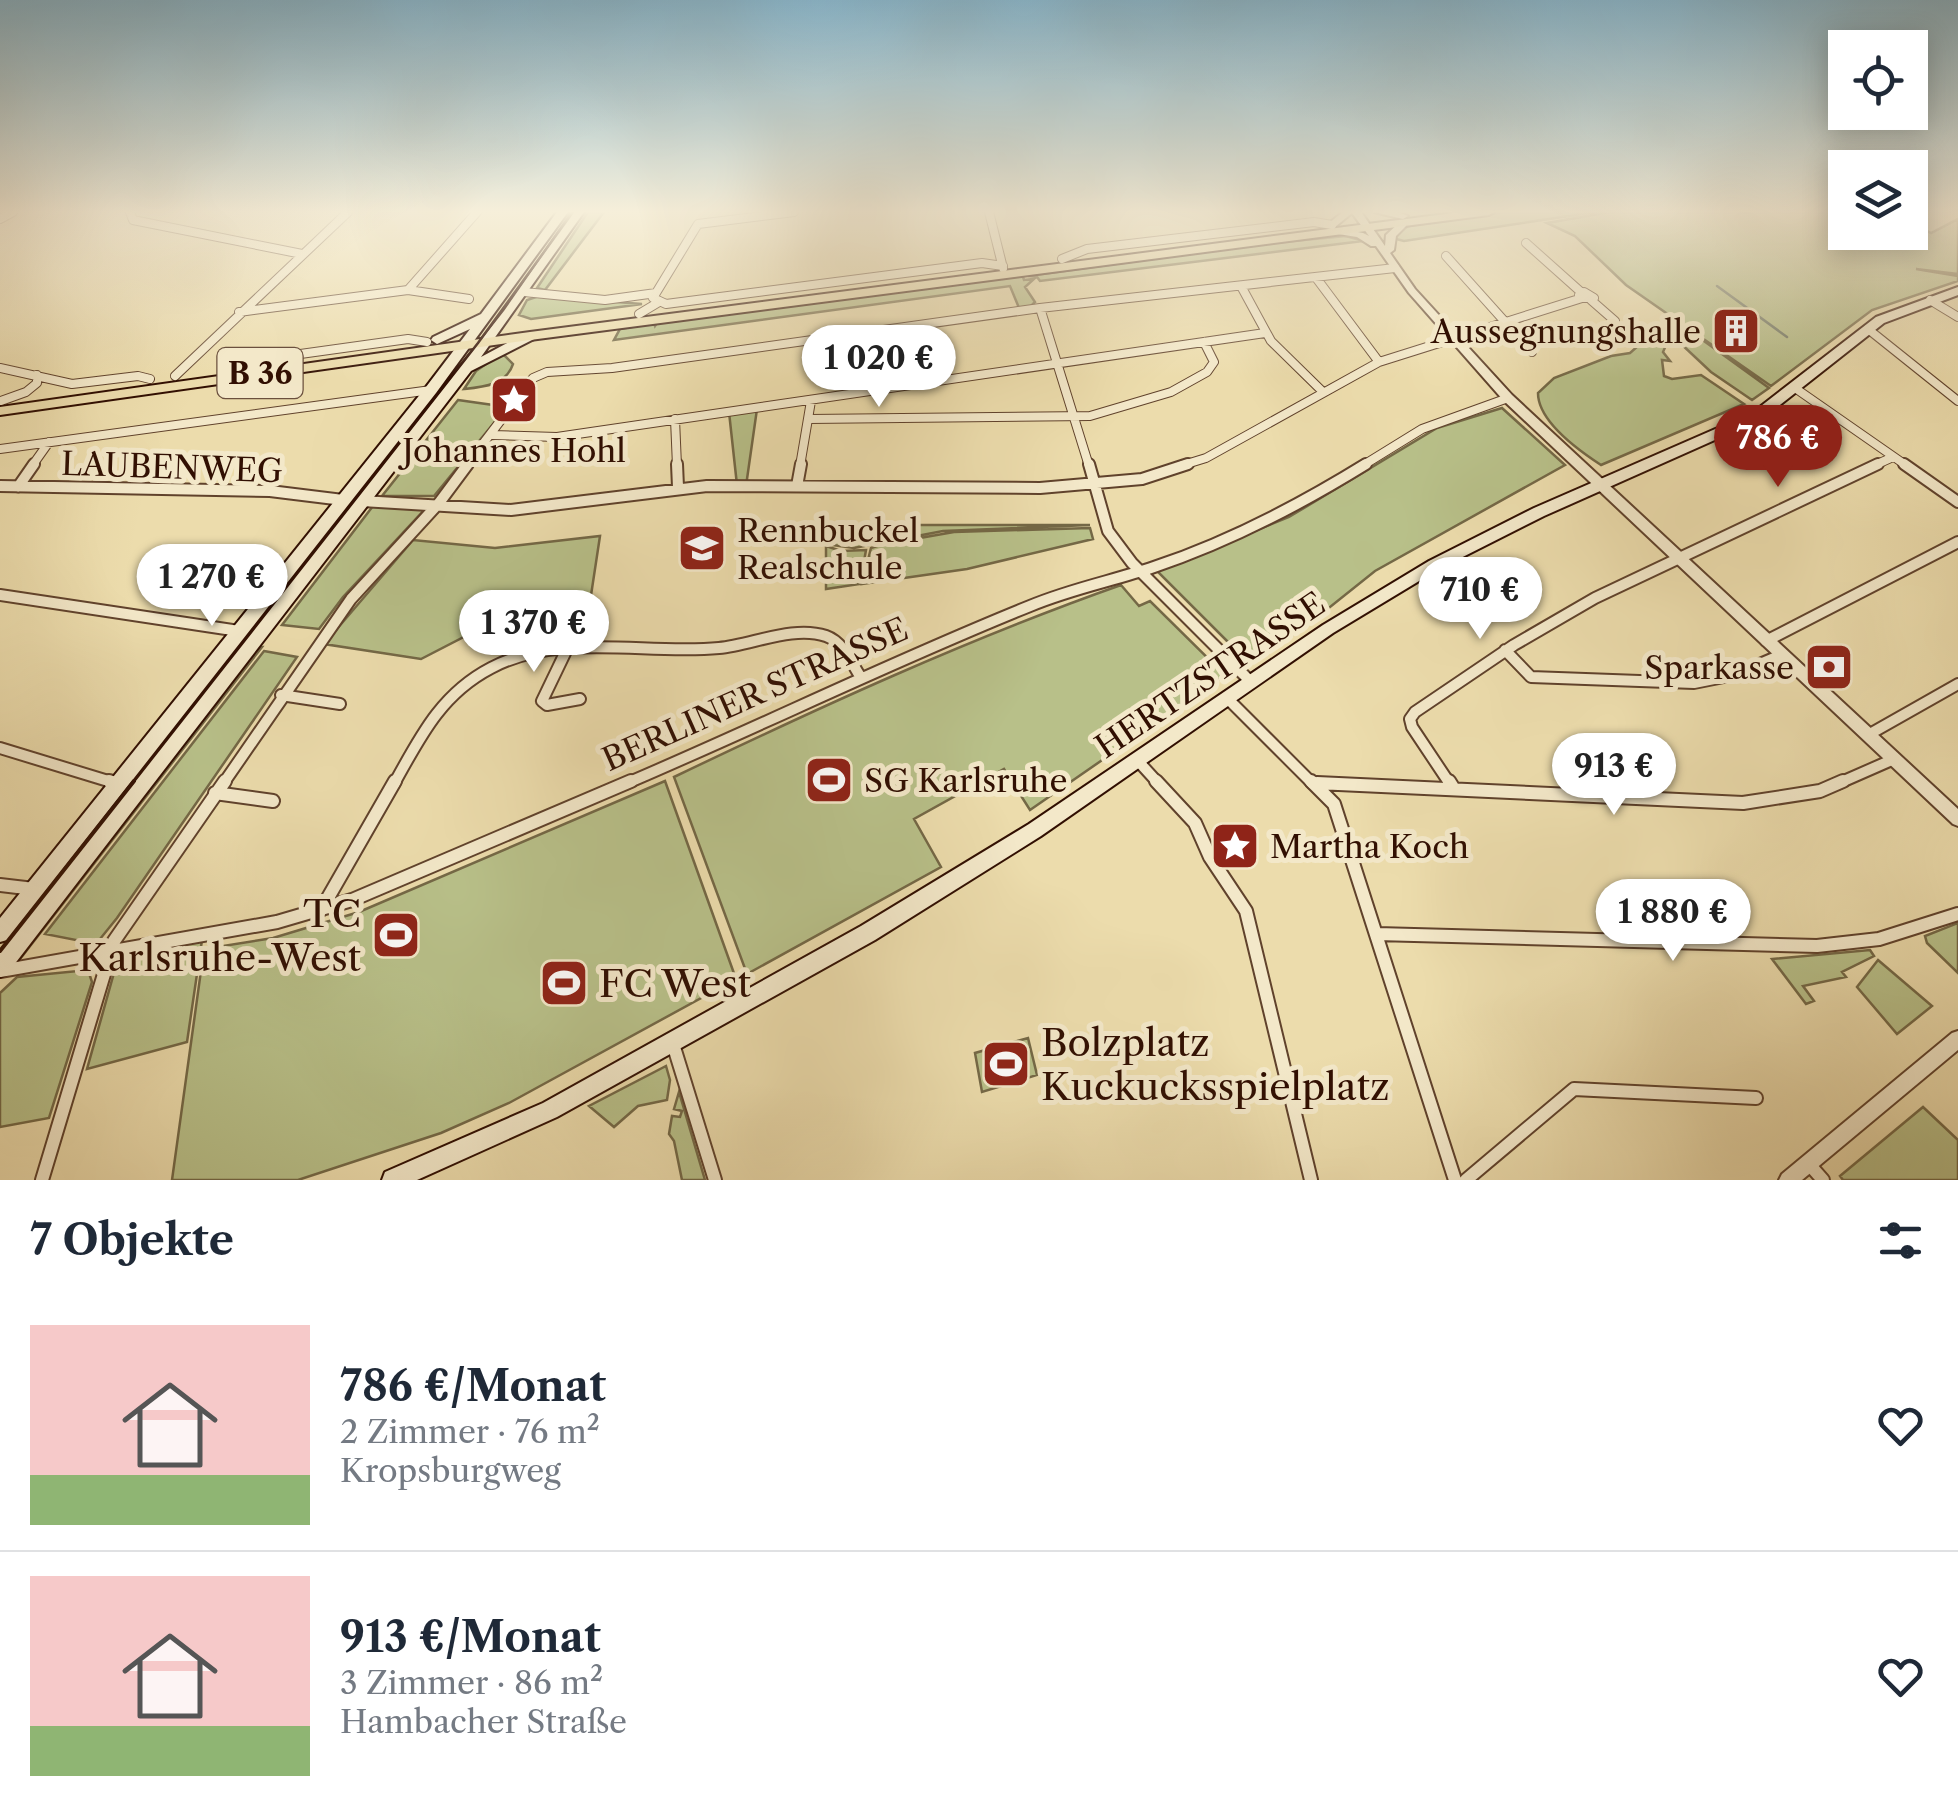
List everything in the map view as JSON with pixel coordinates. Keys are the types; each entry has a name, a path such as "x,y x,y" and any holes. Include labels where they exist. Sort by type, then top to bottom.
{"main road":[{"path":"0,969 362,502 458,367 469,340 523,267"},
{"path":"0,933 431,390 490,338 541,267"},
{"name":"B 36","path":"0,410 173,380 639,314 1019,267"},
{"name":"B 36","path":"528,332 1027,267"},
{"name":"HERTZSTRASSE","path":"394,1180 508,1131 673,1044 934,893 1138,761 1354,612 1434,565 1600,485 1757,416 1892,313 1958,290"},
{"path":"458,367 528,332 508,314"},
{"path":"0,401 431,344 487,315"},
{"path":"431,344 458,367"},
{"path":"344,500 362,502"}],"street":[{"path":"173,380 288,267"},
{"path":"408,290 428,267"},
{"path":"639,314 657,298 674,267"},
{"path":"524,292 604,300 657,298 950,267"},
{"path":"998,267 1004,270"},
{"path":"1455,267 1532,352"},
{"path":"1552,267 1615,321"},
{"path":"42,1180 114,942 351,599 439,503 540,374 612,368 1040,308 1394,268 1453,340 1508,398 1958,819"},
{"path":"1317,278 1379,362"},
{"path":"1241,286 1265,333 1322,391"},
{"path":"238,312 408,290 469,299"},
{"path":"362,502 531,509 678,487 1093,486 1151,477 1196,463 1379,362 1585,297"},
{"path":"1930,300 1958,316"},
{"path":"1040,308 1060,363 1108,531 1140,570 1252,682"},
{"path":"1868,330 1893,344 1926,377 1958,401"},
{"path":"492,436 547,438 1265,333"},
{"path":"809,419 1075,418 1128,408 1195,379 1214,364 1204,342"},
{"path":"0,368 72,384 138,376 150,379"},
{"path":"0,401 29,391 37,376"},
{"path":"1795,388 1958,502"},
{"path":"0,449 431,390"},
{"name":"BERLINER STRASSE","path":"0,969 111,952 321,910 369,894 1015,610 1186,556 1262,524 1422,429 1508,398"},
{"path":"798,486 812,400"},
{"path":"675,419 678,487"},
{"path":"18,487 50,442"},
{"path":"1454,789 1412,727 1411,717 1505,650 1594,598 1894,457"},
{"name":"LAUBENWEG","path":"0,486 270,491 344,500"},
{"path":"1766,641 1958,542"},
{"path":"0,596 240,631"},
{"path":"321,910 429,720 445,699 494,665 567,649 708,649 818,634 841,645 860,676"},
{"path":"567,649 542,700 548,705 580,699"},
{"path":"1505,650 1531,677 1669,684 1720,679 1781,655"},
{"path":"1868,735 1958,684"},
{"path":"282,695 340,704"},
{"path":"1228,699 1334,804 1455,1180"},
{"path":"0,748 118,784"},
{"path":"1317,783 1743,803 1820,791 1894,759"},
{"path":"1138,761 1196,824 1210,856 1246,911 1312,1180"},
{"path":"215,793 273,801"},
{"path":"0,884 35,889"},
{"path":"1377,934 1797,947 1879,939 1958,914"},
{"path":"1788,1180 1958,1039"},
{"path":"673,1044 715,1180"},
{"path":"1466,1180 1574,1089 1756,1098"},
{"path":"1808,1163 1823,1180"}],"green space":[{"path":"551,267 562,267 545,290 537,288"},
{"path":"1093,267 1153,267 1040,281 1028,276"},
{"path":"1607,267 1958,267 1958,274 1916,269 1958,276 1958,281 1872,310 1771,386 1626,285"},
{"path":"1022,274 1024,280 1034,279 1025,287 1035,302 1031,306 1019,308 1010,286 614,340 620,329 654,323 655,326"},
{"path":"539,296 642,304 531,319 519,315 527,300"},
{"path":"1697,336 1769,388 1752,400 1711,372 1679,342"},
{"path":"1658,337 1667,343 1663,352 1670,361 1662,360 1664,376 1672,379 1701,375 1744,404 1601,465 1552,424 1538,393 1554,378 1611,356 1630,353"},
{"path":"502,353 513,364 500,381 464,389 476,371"},
{"path":"458,400 507,407 434,496 382,496"},
{"path":"1502,408 1565,465 1375,571 1300,631 1268,649 1250,656 1240,654 1157,571 1289,517 1437,428"},
{"path":"757,409 746,486 737,485 729,412"},
{"path":"373,506 427,507 343,597 319,629 282,625"},
{"path":"797,525 1090,525 943,531 854,548 833,545 816,532 795,531"},
{"path":"1090,528 1093,539 967,569 862,584 871,548 880,545 954,532"},
{"path":"600,536 590,602 491,623 421,659 324,644 413,540 495,548"},
{"path":"826,546 841,551 866,550 860,584 826,589"},
{"name":"SG Karlsruhe","path":"1121,585 1139,606 1150,601 1225,675 1030,810 1004,769 914,819 941,867 747,974 674,777 895,675"},
{"path":"258,647 262,647 20,959 19,954"},
{"path":"264,651 297,657 117,918 96,944 45,934"},
{"name":"FC West","path":"665,781 736,979 509,1103 441,1133 298,1180 172,1180 204,949 273,938 359,912"},
{"path":"1958,923 1958,973 1927,943 1925,936"},
{"path":"202,940 187,1042 87,1069 119,955"},
{"path":"1870,950 1874,956 1842,972 1846,977 1803,986 1814,1001 1806,1004 1772,959"},
{"path":"1878,960 1932,1006 1897,1034 1857,987"},
{"path":"88,970 92,982 49,1118 0,1127 0,993 17,977"},
{"name":"Bolzplatz Kuckucksspielplatz","path":"1028,1038 1037,1075 982,1092 975,1053"},
{"path":"666,1066 670,1080 667,1100 638,1106 614,1127 589,1106"},
{"path":"679,1092 705,1180 682,1180 669,1134 672,1116 680,1117 682,1111 674,1109"},
{"path":"1923,1107 1958,1140 1958,1180 1843,1180 1840,1176"}],"waterway":[{"path":"1717,286 1787,337"}],"tram line":[{"path":"132,784 478,343 533,267"},
{"path":"0,951 134,781"}],"place":[{"name":"Aussegnungshalle","path":"1736,331"},
{"name":"Johannes Hohl","path":"514,400"},
{"name":"Rennbuckel Realschule","path":"702,548"},
{"name":"Sparkasse","path":"1829,667"},
{"name":"SG Karlsruhe","path":"829,780"},
{"name":"Martha Koch","path":"1235,846"},
{"name":"TC Karlsruhe-West","path":"396,935"},
{"name":"FC West","path":"564,983"},
{"name":"Bolzplatz Kuckucksspielplatz","path":"1006,1064"}]}
